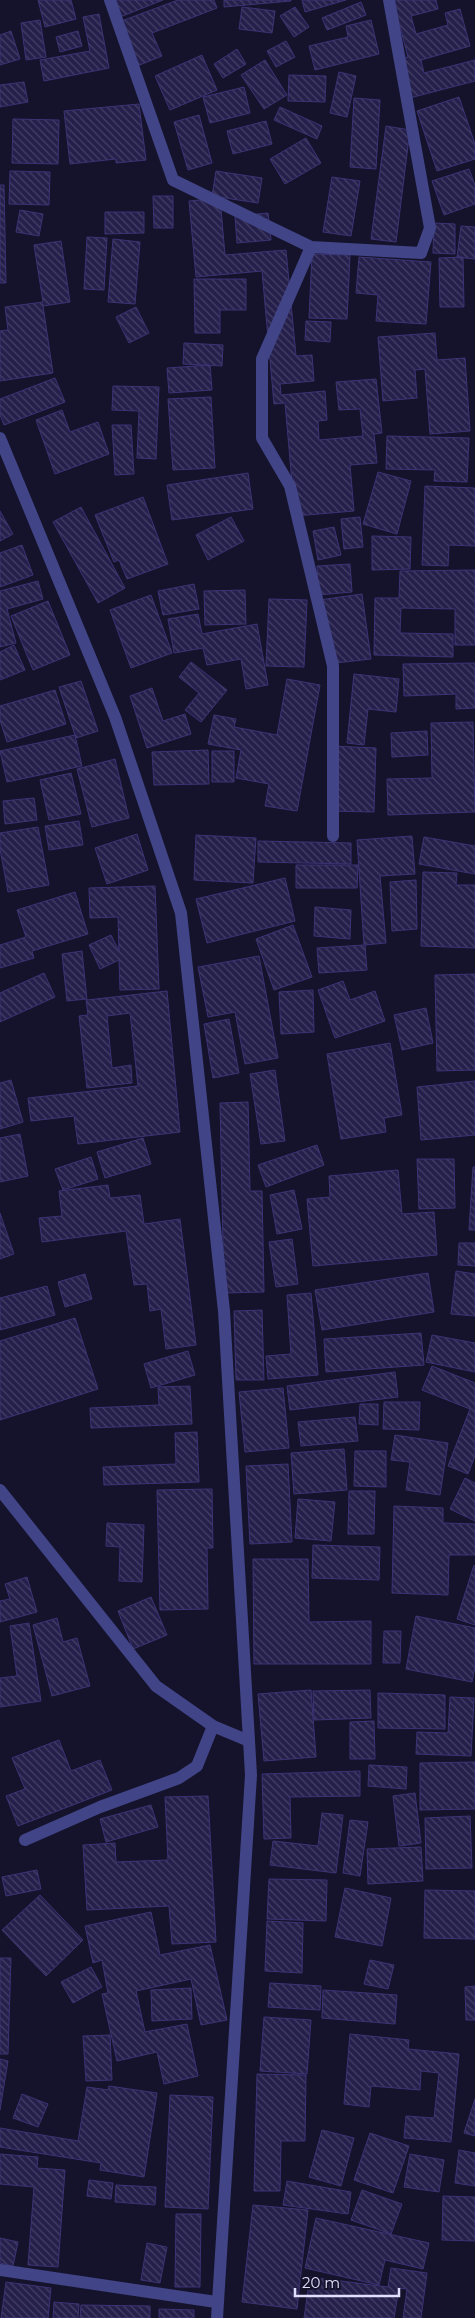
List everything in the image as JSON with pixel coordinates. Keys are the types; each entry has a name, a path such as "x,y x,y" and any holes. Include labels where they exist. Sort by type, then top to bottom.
{"street":[{"path":"110,0 174,180 311,247 421,253 430,228 389,0"},
{"path":"311,247 262,359 262,438 290,486 332,666 332,836"},
{"path":"0,438 115,717 182,913 224,1311 251,1775 216,2318"},
{"path":"0,1490 156,1686 213,1726 249,1741"},
{"path":"25,1840 100,1807 179,1778 197,1766 213,1726"},
{"path":"0,2270 216,2302"}],"building":[{"path":"38,0 71,0 76,19 45,27"},
{"path":"108,0 163,0 115,19"},
{"path":"178,0 214,0 217,8 152,33 162,56 132,68 116,23"},
{"path":"224,0 291,0 291,1 224,7"},
{"path":"302,0 346,0 305,12"},
{"path":"393,0 436,0 438,9 411,16 416,34 448,25 445,13 460,9 470,46 421,60 424,73 475,60 475,81 406,99 396,60 408,57"},
{"path":"361,2 366,15 327,30 322,18"},
{"path":"242,7 275,11 272,33 239,29"},
{"path":"295,7 309,27 294,37 280,16"},
{"path":"99,14 109,68 44,81 40,60 90,51 83,17"},
{"path":"40,20 46,57 26,60 21,23"},
{"path":"371,20 379,54 315,70 309,46 348,37 346,26"},
{"path":"11,31 20,59 0,65 0,35"},
{"path":"78,31 82,46 60,52 56,37"},
{"path":"286,41 295,57 276,67 267,51"},
{"path":"237,49 246,64 223,78 214,64"},
{"path":"202,55 217,90 170,110 155,76"},
{"path":"265,60 287,95 264,109 241,75"},
{"path":"339,72 356,76 347,117 330,113"},
{"path":"289,75 326,76 325,102 288,101"},
{"path":"24,82 28,102 0,107 0,85"},
{"path":"244,87 250,113 210,123 203,97"},
{"path":"459,97 475,144 475,159 437,171 417,111"},
{"path":"354,98 380,100 376,169 350,167"},
{"path":"139,104 146,160 116,163 116,159 70,164 64,111"},
{"path":"280,107 322,126 317,139 274,120"},
{"path":"199,115 212,163 188,170 174,122"},
{"path":"13,119 59,120 58,164 12,163"},
{"path":"266,121 272,144 233,154 227,131"},
{"path":"386,126 410,130 396,242 371,239"},
{"path":"306,138 321,163 285,184 270,159"},
{"path":"469,169 475,185 475,204 444,215 432,181"},
{"path":"10,171 50,172 49,205 9,204"},
{"path":"216,171 262,178 258,203 212,196"},
{"path":"332,177 360,181 351,236 323,232"},
{"path":"0,185 4,185 6,283 0,283"},
{"path":"153,196 173,196 173,228 154,228"},
{"path":"220,198 225,255 286,250 296,356 312,355 314,381 280,384 281,395 325,391 327,420 318,421 319,440 363,436 360,409 339,410 336,382 376,379 382,433 374,434 377,463 350,465 354,511 295,516 285,403 274,404 262,271 196,277 189,201"},
{"path":"20,210 43,214 39,236 16,232"},
{"path":"105,212 144,212 144,233 105,234"},
{"path":"268,213 271,240 237,243 235,216"},
{"path":"434,223 455,224 455,254 433,253"},
{"path":"461,226 475,227 475,259 457,257"},
{"path":"87,237 107,238 104,290 84,289"},
{"path":"113,239 140,242 135,304 108,302"},
{"path":"61,241 70,302 43,306 53,373 0,381 0,331 8,330 5,307 43,302 34,245"},
{"path":"312,254 350,255 347,319 309,318"},
{"path":"359,257 431,262 426,324 376,321 378,295 356,293"},
{"path":"463,257 464,307 440,307 439,258"},
{"path":"194,279 246,279 246,310 220,310 220,333 195,333"},
{"path":"136,307 149,333 129,343 116,317"},
{"path":"306,321 331,322 330,342 305,340"},
{"path":"435,333 437,360 465,358 470,431 430,434 425,369 415,370 417,398 383,401 378,337"},
{"path":"184,343 223,345 222,366 183,364"},
{"path":"210,365 212,390 169,393 167,368"},
{"path":"55,378 65,402 4,425 0,415 0,399"},
{"path":"113,386 159,387 156,459 137,458 139,411 112,410"},
{"path":"211,397 215,468 173,470 168,399"},
{"path":"62,410 70,432 98,422 109,454 55,474 36,420"},
{"path":"112,425 131,425 134,474 115,475"},
{"path":"387,436 469,438 467,482 434,481 435,470 386,469"},
{"path":"378,472 411,481 397,534 363,524"},
{"path":"248,473 253,509 172,520 167,485"},
{"path":"425,486 475,488 475,546 449,545 448,566 422,565"},
{"path":"143,497 168,564 127,579 119,560 114,562 95,515"},
{"path":"81,507 125,588 98,603 53,522"},
{"path":"0,511 13,534 0,541"},
{"path":"231,517 244,541 208,560 196,535"},
{"path":"360,517 363,547 344,549 341,519"},
{"path":"334,527 341,555 318,560 313,531"},
{"path":"372,536 411,537 410,569 372,570"},
{"path":"22,545 33,575 0,587 0,553"},
{"path":"350,564 352,592 318,595 317,566"},
{"path":"475,570 475,645 455,645 455,609 401,608 400,633 453,634 453,657 374,655 375,598 399,598 400,571"},
{"path":"38,581 43,599 7,609 16,643 0,647 0,591"},
{"path":"194,584 199,609 163,615 158,591"},
{"path":"245,590 246,624 205,625 204,591"},
{"path":"362,594 371,659 327,664 319,600"},
{"path":"151,595 172,653 131,668 110,610"},
{"path":"269,599 307,600 304,667 266,666"},
{"path":"48,601 70,655 33,670 11,616"},
{"path":"198,614 202,634 257,624 268,685 246,689 241,659 207,665 203,648 174,653 168,619"},
{"path":"14,645 25,670 0,680 0,652"},
{"path":"191,662 227,690 201,722 185,710 199,693 179,677"},
{"path":"475,663 475,708 456,709 456,694 404,696 403,664"},
{"path":"354,674 399,679 396,712 368,709 364,745 347,743"},
{"path":"287,679 320,685 297,811 265,806 269,784 236,778 241,750 208,744 214,715 236,719 234,727 277,735"},
{"path":"81,681 98,731 76,738 59,687"},
{"path":"152,688 163,721 185,714 191,734 147,748 130,696"},
{"path":"55,690 66,724 7,742 0,720 0,706"},
{"path":"473,722 475,812 388,815 387,779 432,778 431,723"},
{"path":"427,731 428,755 392,757 391,733"},
{"path":"75,735 82,766 7,782 0,751"},
{"path":"330,746 376,748 374,812 328,811"},
{"path":"208,750 209,784 154,785 152,752"},
{"path":"212,751 234,751 234,782 212,782"},
{"path":"115,759 129,818 92,827 77,769"},
{"path":"71,773 81,814 49,820 40,780"},
{"path":"34,798 37,820 5,824 3,801"},
{"path":"79,821 83,845 49,850 45,826"},
{"path":"38,827 49,885 8,892 0,849 0,833"},
{"path":"137,834 148,870 107,884 95,848"},
{"path":"196,835 256,838 253,883 194,880"},
{"path":"412,836 415,874 380,876 386,943 365,945 367,970 319,973 317,948 364,945 357,840"},
{"path":"424,837 475,846 475,874 419,864"},
{"path":"258,841 351,843 351,864 258,862"},
{"path":"296,865 358,865 357,888 296,888"},
{"path":"423,872 457,873 456,885 475,885 475,948 421,946"},
{"path":"285,878 295,921 207,943 196,899"},
{"path":"416,880 417,929 392,931 390,882"},
{"path":"155,886 159,989 120,990 119,960 100,969 89,945 111,935 119,951 118,917 90,918 89,888"},
{"path":"75,892 88,934 32,951 34,958 0,968 0,945 26,937 17,910"},
{"path":"315,907 351,910 350,939 314,936"},
{"path":"293,925 312,977 274,990 256,939"},
{"path":"82,951 87,1000 167,991 180,1132 78,1144 74,1116 31,1121 28,1098 138,1086 130,1013 107,1016 112,1068 131,1065 132,1083 87,1088 79,1016 88,1015 86,999 67,1001 62,954"},
{"path":"259,956 278,1058 245,1064 235,1012 208,1017 198,967"},
{"path":"44,973 55,997 0,1022 0,993"},
{"path":"475,974 475,1070 437,1071 435,975"},
{"path":"343,981 350,1000 375,991 385,1021 335,1038 318,990"},
{"path":"313,990 314,1032 281,1034 279,992"},
{"path":"426,1008 433,1043 402,1050 394,1015"},
{"path":"229,1019 239,1073 213,1078 204,1024"},
{"path":"390,1043 402,1115 384,1118 386,1132 341,1139 327,1054"},
{"path":"275,1070 285,1141 261,1144 250,1074"},
{"path":"11,1080 23,1122 0,1129 0,1083"},
{"path":"475,1081 475,1135 421,1140 417,1087"},
{"path":"248,1102 250,1191 262,1191 264,1292 224,1293 220,1103"},
{"path":"20,1134 28,1176 0,1182 0,1138"},
{"path":"143,1138 151,1164 105,1178 97,1152"},
{"path":"317,1145 324,1165 266,1187 258,1165"},
{"path":"91,1157 98,1179 63,1190 55,1169"},
{"path":"417,1159 454,1159 455,1208 419,1209"},
{"path":"473,1167 475,1167 475,1230 469,1230"},
{"path":"398,1170 402,1214 434,1212 437,1255 313,1266 307,1199 330,1197 329,1176"},
{"path":"108,1185 110,1198 140,1195 144,1224 180,1219 196,1345 166,1349 161,1309 150,1311 147,1284 134,1285 126,1231 42,1242 39,1218 62,1216 59,1191"},
{"path":"294,1190 302,1229 277,1234 270,1195"},
{"path":"0,1213 14,1254 0,1259"},
{"path":"292,1239 298,1284 276,1287 269,1242"},
{"path":"459,1243 475,1243 475,1266 458,1265"},
{"path":"456,1271 475,1274 475,1316 451,1314"},
{"path":"428,1273 434,1312 322,1330 315,1290"},
{"path":"85,1274 92,1299 65,1307 58,1282"},
{"path":"47,1286 55,1315 0,1330 0,1298"},
{"path":"311,1293 318,1375 268,1379 266,1356 291,1354 287,1295"},
{"path":"262,1310 264,1380 236,1380 234,1311"},
{"path":"75,1318 98,1389 0,1420 0,1341"},
{"path":"421,1333 424,1365 326,1372 324,1339"},
{"path":"432,1335 475,1343 475,1372 426,1362"},
{"path":"188,1351 195,1375 151,1388 144,1364"},
{"path":"432,1366 475,1383 475,1456 468,1474 448,1466 470,1409 422,1390"},
{"path":"395,1372 398,1397 290,1410 287,1386"},
{"path":"190,1386 192,1424 91,1428 90,1408 159,1405 158,1387"},
{"path":"283,1388 289,1448 245,1452 239,1392"},
{"path":"384,1402 420,1402 419,1430 383,1429"},
{"path":"360,1404 378,1404 378,1425 359,1424"},
{"path":"355,1417 358,1441 301,1446 298,1422"},
{"path":"197,1432 199,1482 104,1485 103,1467 176,1464 175,1433"},
{"path":"395,1435 448,1443 440,1495 406,1490 410,1462 391,1460"},
{"path":"344,1449 347,1490 294,1494 291,1453"},
{"path":"355,1451 386,1451 386,1487 354,1486"},
{"path":"288,1464 292,1542 250,1544 246,1466"},
{"path":"465,1478 475,1483 475,1521 450,1509"},
{"path":"212,1489 213,1548 207,1548 208,1609 160,1610 157,1490"},
{"path":"349,1491 375,1491 374,1534 348,1534"},
{"path":"298,1499 335,1502 331,1541 295,1538"},
{"path":"394,1506 443,1508 443,1523 475,1524 475,1555 449,1555 448,1595 392,1593"},
{"path":"107,1523 144,1525 142,1582 119,1581 120,1547 106,1546"},
{"path":"313,1545 380,1547 379,1580 312,1578"},
{"path":"253,1559 308,1559 309,1622 371,1621 371,1664 254,1664"},
{"path":"475,1566 475,1625 457,1619"},
{"path":"27,1577 37,1612 0,1622 0,1601 10,1599 5,1584"},
{"path":"151,1597 167,1635 133,1649 118,1611"},
{"path":"416,1616 475,1628 475,1667 472,1682 406,1669"},
{"path":"57,1618 63,1642 77,1638 90,1686 52,1696 33,1625"},
{"path":"29,1623 41,1701 0,1707 0,1678 17,1676 10,1626"},
{"path":"384,1631 401,1631 400,1663 383,1663"},
{"path":"311,1690 316,1757 264,1761 258,1694"},
{"path":"370,1690 371,1718 314,1720 313,1691"},
{"path":"378,1693 445,1695 445,1729 378,1728"},
{"path":"450,1697 474,1698 471,1756 416,1754 417,1732 448,1733"},
{"path":"374,1721 375,1759 350,1759 350,1722"},
{"path":"59,1740 71,1771 100,1760 112,1790 18,1826 6,1796 25,1789 12,1758"},
{"path":"475,1762 475,1809 420,1810 420,1763"},
{"path":"369,1765 407,1767 406,1789 368,1786"},
{"path":"360,1771 360,1796 290,1797 291,1838 264,1839 262,1774"},
{"path":"415,1793 421,1843 399,1846 393,1796"},
{"path":"208,1796 216,1942 172,1944 169,1906 87,1910 83,1845 115,1843 116,1862 168,1860 165,1797"},
{"path":"151,1805 158,1827 106,1842 100,1819"},
{"path":"322,1813 343,1815 336,1873 270,1865 273,1841 318,1846"},
{"path":"470,1816 472,1868 426,1869 425,1818"},
{"path":"350,1820 368,1822 360,1876 343,1873"},
{"path":"421,1847 423,1881 368,1884 367,1849"},
{"path":"37,1870 41,1889 6,1896 2,1877"},
{"path":"269,1879 327,1880 326,1921 267,1919"},
{"path":"345,1888 391,1898 382,1946 335,1937"},
{"path":"425,1890 475,1891 475,1939 424,1938"},
{"path":"40,1895 83,1940 46,1976 2,1930"},
{"path":"151,1912 160,1955 210,1945 227,2020 201,2025 191,1979 136,1991 145,2032 187,2024 198,2076 164,2084 157,2052 117,2061 102,1994 108,1993 102,1960 93,1963 85,1926"},
{"path":"267,1921 303,1923 302,1973 265,1971"},
{"path":"0,1958 11,1958 8,2054 0,2054"},
{"path":"370,1960 394,1965 388,1989 364,1984"},
{"path":"91,1967 102,1987 73,2003 61,1982"},
{"path":"270,1983 321,1986 320,2010 268,2007"},
{"path":"475,1986 475,2020 466,2020 465,1987"},
{"path":"191,1988 192,2019 152,2021 151,1990"},
{"path":"323,1990 397,1995 395,2024 322,2018"},
{"path":"264,2017 311,2020 307,2074 260,2071"},
{"path":"350,2034 409,2040 408,2049 459,2054 451,2142 404,2138 406,2116 434,2118 439,2073 421,2071 420,2090 371,2086 369,2107 344,2104"},
{"path":"110,2035 112,2080 86,2081 83,2036"},
{"path":"0,2059 8,2061 0,2110"},
{"path":"257,2074 306,2075 305,2141 281,2141 280,2191 254,2191"},
{"path":"109,2086 157,2093 144,2177 100,2170 101,2163 0,2147 0,2128 78,2141 87,2087 108,2090"},
{"path":"22,2094 48,2104 38,2127 13,2118"},
{"path":"170,2095 213,2097 208,2209 165,2207"},
{"path":"475,2099 475,2136 464,2133"},
{"path":"322,2130 354,2138 341,2186 309,2177"},
{"path":"370,2133 409,2146 393,2193 354,2180"},
{"path":"459,2150 475,2153 475,2186 455,2183"},
{"path":"0,2154 38,2157 37,2168 65,2170 58,2267 28,2265 34,2187 0,2184"},
{"path":"410,2154 444,2160 439,2192 404,2187"},
{"path":"89,2180 113,2183 111,2199 87,2196"},
{"path":"287,2181 351,2192 348,2214 283,2205"},
{"path":"116,2185 156,2187 155,2205 115,2202"},
{"path":"362,2190 402,2204 391,2234 351,2220"},
{"path":"443,2196 475,2197 475,2241 442,2240"},
{"path":"253,2205 308,2210 297,2309 242,2302"},
{"path":"176,2214 201,2214 200,2287 175,2287"},
{"path":"316,2218 429,2243 423,2269 385,2260 379,2285 305,2268"},
{"path":"0,2238 18,2242 13,2266 0,2263"},
{"path":"147,2243 167,2247 160,2283 141,2280"},
{"path":"391,2268 427,2273 421,2318 403,2318 407,2289 399,2288 394,2318 304,2318 310,2277 388,2287"},
{"path":"6,2282 51,2288 48,2318 1,2318"},
{"path":"54,2302 79,2304 78,2318 53,2318"},
{"path":"81,2305 150,2306 150,2318 80,2318"},
{"path":"159,2309 194,2310 194,2318 159,2318"}]}
